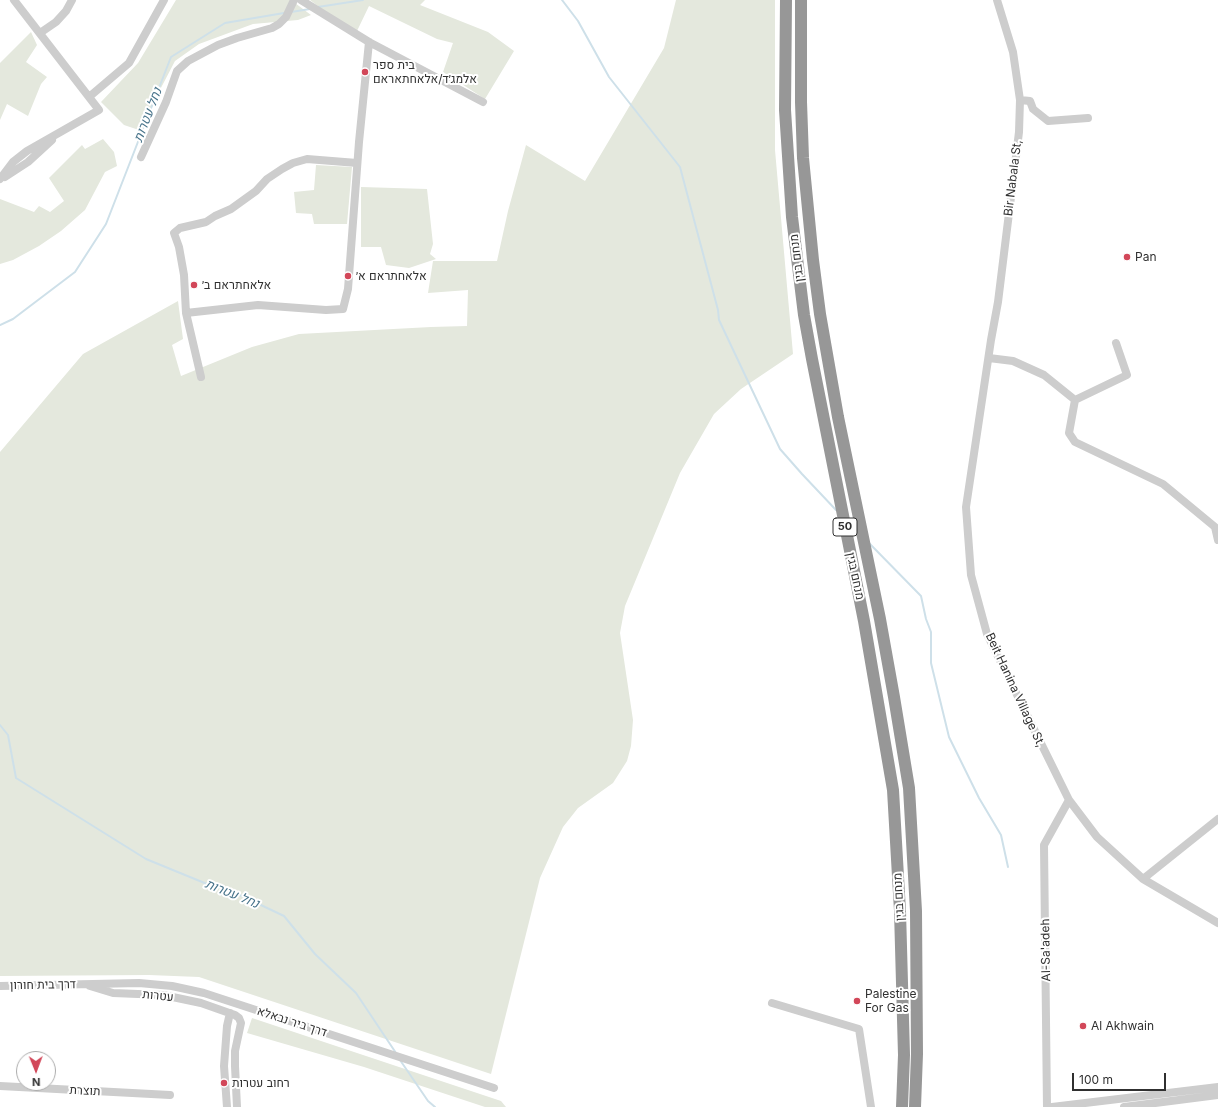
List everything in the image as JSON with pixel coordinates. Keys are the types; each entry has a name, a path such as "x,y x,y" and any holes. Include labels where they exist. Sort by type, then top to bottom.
{"highway":[{"name":"מנחם בגין","path":"786,0 785,110 792,217 804,315 864,621 893,790 900,911 904,1055 902,1107"},
{"name":"מנחם בגין","path":"801,0 801,102 803,158 820,314 838,416 880,619 908,788 916,911 917,1054 915,1107"}],"street":[{"path":"0,179 13,162 32,148 99,110 14,0"},
{"path":"40,33 56,22 66,11 72,0"},
{"path":"89,97 128,63 164,0"},
{"path":"141,157 166,102 177,71 188,61 218,45 272,28 286,17 294,0"},
{"path":"301,0 369,42 482,102"},
{"name":"Bir Nabala St,","path":"989,358 998,302 1018,140 1020,100 1013,52 997,0"},
{"path":"186,314 258,305 326,310 343,309 348,289 357,163 369,42"},
{"path":"1020,100 1030,101 1033,109 1048,121 1088,118"},
{"path":"201,377 186,314 184,275 179,247 174,233 180,228 206,222 231,209 256,191 267,179 294,163 307,159 357,163"},
{"path":"1074,400 1127,375 1116,343"},
{"path":"989,358 1014,361 1044,375 1074,400"},
{"name":"Beit Hanina Village St,","path":"989,358 966,507 971,576 988,634 1069,800 1097,837 1143,879 1218,923"},
{"path":"1074,400 1069,433 1075,442 1163,484 1215,527 1218,540"},
{"name":"Al-Sa'adeh","path":"1047,1107 1044,845 1069,800"},
{"path":"1143,879 1218,819"},
{"name":"דרך ביר נבאלא","path":"85,984 139,983 172,986 204,993 494,1088"},
{"name":"דרך בית חורון","path":"0,986 85,984"},
{"name":"עטרות","path":"85,984 113,993 163,995 201,1003 230,1014"},
{"path":"772,1003 858,1029 870,1107"},
{"path":"227,1107 224,1066 227,1026 230,1014 236,1015 241,1023 235,1050 237,1107"},
{"name":"תוצרת","path":"0,1086 170,1095"},
{"path":"1052,1107 1218,1087"},
{"path":"1124,1107 1218,1095"}],"shaded area":[{"path":"176,0 291,0 311,15 298,20 253,24 199,44 175,61 139,130 124,125 101,102 138,63"},
{"path":"310,0 425,0 420,5 488,32 514,51 485,99 443,72 453,43 437,39 369,6 357,31 327,13"},
{"path":"676,0 775,0 775,150 793,354 741,389 714,414 680,473 625,606 620,633 633,720 631,746 627,761 613,783 578,808 563,827 540,878 491,1074 199,977 149,975 0,976 0,452 83,354 178,301 183,339 172,345 181,376 252,347 299,334 467,326 468,290 428,293 433,261 497,261 508,211 526,145 585,181 664,48"},
{"path":"31,32 37,45 26,62 47,77 41,84 28,116 7,104 0,120 0,63"},
{"path":"103,139 114,152 117,166 105,172 85,210 61,231 39,246 13,260 0,264 0,199 34,212 39,206 50,212 64,201 49,178 82,145 85,149"},
{"path":"316,165 352,167 347,224 314,224 312,214 296,213 294,192 314,190"},
{"path":"361,187 427,189 433,244 430,254 436,259 409,268 386,265 381,247 361,247"},
{"path":"252,1018 501,1101 506,1107 485,1107 364,1067 247,1033"}],"waterway":[{"name":"נחל עטרות","path":"318,7 363,0"},
{"path":"562,0 578,21 609,77 680,167 718,310 719,320 780,449 836,510"},
{"name":"נחל עטרות","path":"291,12 310,9"},
{"name":"נחל עטרות","path":"0,325 13,319 75,272 106,224 171,57 225,23 284,13"},
{"path":"849,523 856,530"},
{"path":"869,543 921,596 926,619 931,632 931,663 949,737 979,798 1001,835 1008,867"},
{"name":"נחל עטרות","path":"0,725 8,735 16,778 146,859 207,884 225,888 284,916 315,954 356,993 396,1053"},
{"name":"נחל עטרות","path":"400,1060 428,1101 435,1107"}],"place":[{"name":"בית ספר אלמג׳ד/אלאחתאראם","path":"365,72"},
{"name":"Pan","path":"1127,257"},
{"name":"אלאחתראם א׳","path":"348,276"},
{"name":"אלאחתראם ב׳","path":"194,285"},
{"name":"Palestine For Gas","path":"857,1001"},
{"name":"Al Akhwain","path":"1083,1026"},
{"name":"רחוב עטרות","path":"224,1083"}]}
